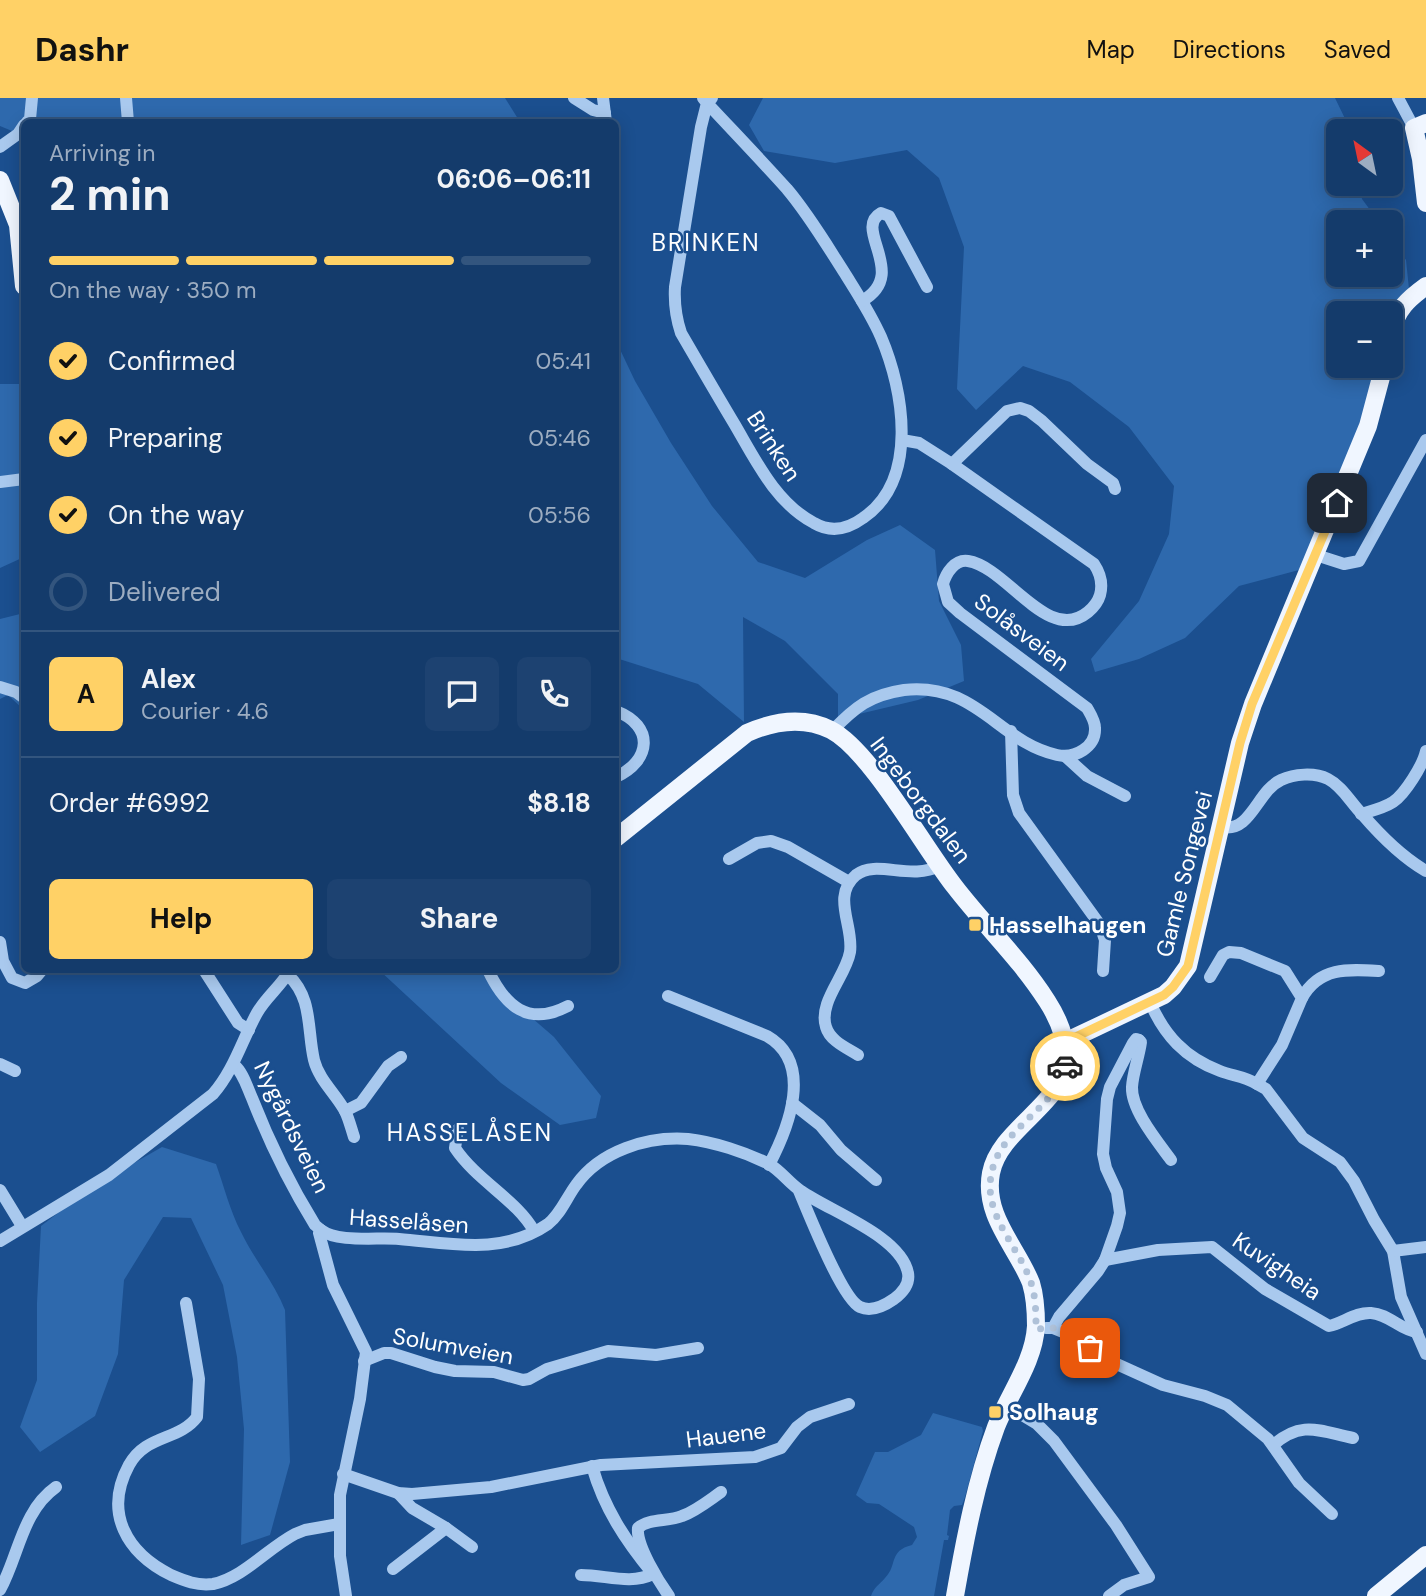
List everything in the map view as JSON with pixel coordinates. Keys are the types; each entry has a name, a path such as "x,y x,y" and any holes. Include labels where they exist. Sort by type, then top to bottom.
{"main road":[{"path":"1420,126 1426,203"},
{"path":"0,180 18,225 21,256"},
{"path":"1403,305 1426,286"},
{"name":"Gamle Songevei","path":"1065,1042 1150,1002 1173,987 1188,966 1240,743 1252,704 1368,426 1381,378"},
{"name":"Ingeborgdalen","path":"619,836 747,733 770,723 797,722 816,724 832,731 855,750 881,782 939,866 1046,1000 1065,1042"},
{"path":"955,1596 974,1501 995,1430 1044,1329 1032,1287 995,1215 990,1196 991,1174 997,1155 1006,1142 1057,1086 1065,1071 1065,1042"},
{"path":"1376,1596 1426,1555"}],"street":[{"path":"28,119 33,105 32,98"},
{"path":"126,98 128,119"},
{"path":"575,98 606,118"},
{"path":"603,98 606,118"},
{"path":"1398,98 1420,126"},
{"name":"Brinken","path":"708,100 788,190 812,222 862,301 881,339 899,404 902,440 892,485 883,502 856,524 842,529 815,524 792,509 770,483 681,334 674,303 699,141 708,100"},
{"path":"0,147 21,130"},
{"path":"862,301 875,290 881,280 883,268 872,230 873,220 881,213 889,216 927,287"},
{"path":"952,464 1007,411 1020,408 1042,421 1115,489"},
{"name":"Solåsveien","path":"902,440 919,443 952,464 1085,556 1099,573 1101,587 1095,606 1082,617 1064,620 1055,619 994,574 967,561 950,570 943,584 948,602 960,613 1087,708 1094,721 1092,740 1081,752 1065,756"},
{"path":"1316,555 1344,564 1359,561 1394,495 1421,462 1426,440"},
{"path":"0,482 21,479"},
{"path":"0,687 21,696"},
{"path":"832,731 853,708 871,698 918,689 955,695 1036,748 1065,756 1087,776 1125,796"},
{"path":"619,713 636,722 645,738 639,759 619,775"},
{"path":"1011,732 1013,795 1019,813 1100,925 1105,940 1103,971"},
{"path":"1362,814 1393,802 1423,763 1426,751"},
{"path":"1222,827 1237,828 1276,783 1293,775 1328,779 1343,791 1392,845 1426,871"},
{"path":"729,859 757,843 771,841 788,847 849,882"},
{"path":"858,1055 834,1039 825,1020 829,1001 850,951 844,905 849,882 868,869 918,873 939,866"},
{"path":"0,942 3,961 12,978 25,983 40,973"},
{"path":"1210,977 1223,955 1229,952 1241,953 1285,971 1302,999"},
{"path":"1257,1084 1282,1045 1302,999 1319,978 1331,972 1351,969 1379,971"},
{"path":"206,973 238,1023 250,1030"},
{"name":"Nygårdsveien","path":"288,973 258,1011 234,1065 245,1082 285,1176 315,1225 321,1230 321,1243 333,1285 366,1352 360,1399 343,1474 339,1524 340,1556 346,1596"},
{"path":"290,973 306,1003 314,1062 345,1111 354,1137"},
{"path":"489,973 496,988 518,1009 531,1014 542,1014 568,1006"},
{"path":"668,996 775,1041 785,1051 792,1065 792,1103 785,1133 769,1165"},
{"path":"1150,1002 1167,1036 1186,1053 1200,1063 1223,1072 1244,1076 1266,1090 1303,1138 1340,1162 1354,1181 1393,1251 1401,1297 1419,1329 1426,1354"},
{"path":"1171,1160 1148,1128 1133,1097 1132,1085 1141,1042 1136,1039 1110,1087 1107,1099 1103,1154 1117,1192 1120,1213 1105,1260 1044,1329 1163,1385 1227,1405 1273,1445 1299,1483 1332,1514"},
{"path":"345,1111 361,1103 388,1066 401,1057"},
{"path":"0,1064 15,1071"},
{"path":"0,1241 136,1156 213,1094 234,1065"},
{"path":"792,1103 820,1125 841,1150 876,1180"},
{"name":"Hasselåsen","path":"458,1129 455,1148 463,1161 519,1211 534,1231"},
{"name":"Hasselåsen","path":"321,1230 335,1237 398,1239 467,1247 496,1243 534,1231 554,1219 590,1168 613,1154 646,1142 670,1138 692,1140 714,1144 769,1165 799,1191 874,1233 895,1250 908,1272 904,1290 877,1308 868,1309 852,1301 840,1282 799,1191"},
{"path":"0,1190 22,1226"},
{"name":"Kuvigheia","path":"1105,1260 1158,1250 1212,1247 1265,1289 1329,1326 1371,1313 1385,1317 1409,1331 1419,1329"},
{"path":"1393,1251 1426,1247"},
{"path":"186,1303 199,1379 197,1416 185,1428 156,1439 142,1448 129,1465 120,1489 118,1505 121,1526 127,1539 145,1559 159,1568 187,1582 204,1584 215,1583 240,1571 295,1534 339,1524"},
{"name":"Solumveien","path":"364,1361 391,1353 435,1367 456,1371 494,1372 523,1380 547,1369 608,1352 656,1355 698,1348"},
{"name":"Hauene","path":"343,1474 398,1493 433,1493 491,1487 592,1466 710,1461 770,1453 781,1448 803,1421 849,1404"},
{"path":"1006,1405 1026,1416 1054,1441 1116,1525 1149,1577 1124,1585 1109,1596"},
{"path":"1273,1445 1285,1434 1300,1429 1353,1438"},
{"path":"592,1466 614,1523 669,1596"},
{"path":"0,1590 39,1501 56,1487"},
{"path":"653,1574 652,1565 638,1538 638,1528 645,1523 666,1521 685,1515 721,1492"},
{"name":"Hauene","path":"398,1493 412,1508 472,1547"},
{"path":"393,1569 446,1528"},
{"path":"581,1575 639,1580 653,1574"}],"shaded area":[{"path":"0,98 505,98 518,119 21,119 21,135 0,126"},
{"path":"763,98 1335,98 1345,119 1326,119 1326,196 1361,196 1370,210 1326,210 1326,287 1403,287 1403,256 1406,260 1409,289 1403,318 1403,301 1326,301 1326,378 1389,378 1371,433 1310,567 1239,586 1185,638 1139,659 1095,672 1091,659 1139,601 1169,534 1174,486 1129,427 1070,382 1023,366 976,410 957,389 964,247 939,178 907,150 835,163 764,151 749,125"},
{"path":"619,347 671,443 712,506 758,562 805,578 867,540 900,525 935,550 939,601 961,645 964,681 918,700 838,719 838,694 785,641 743,617 744,722 698,684 619,659"},
{"path":"21,381 21,558 0,568 0,384 19,384"},
{"path":"21,614 21,707 8,695 0,699 0,619"},
{"path":"382,973 494,973 517,1005 554,1037 601,1096 596,1118 560,1125 501,1083"},
{"path":"162,1147 216,1164 237,1224 285,1310 290,1462 270,1535 241,1545 244,1429 237,1357 223,1285 191,1218 163,1217 124,1280 118,1354 95,1416 40,1452 20,1427 37,1380 41,1226 92,1187"},
{"path":"933,1413 982,1427 983,1431 962,1505 954,1506 950,1510 949,1536 948,1540 944,1540 934,1596 871,1596 889,1573 899,1551 912,1545 917,1537 914,1527 879,1504 867,1503 856,1495 875,1452 888,1452 921,1435"}],"way so far":[{"path":"1065,1066 1057,1086 997,1155 991,1174 990,1196 1002,1231 1026,1270 1032,1287 1036,1329 1053,1328 1090,1348"}],"place":[{"name":"Hasselhaugen","path":"975,925"},
{"name":"Solhaug","path":"995,1412"}],"district":[{"name":"BRINKEN","path":"706,242"},
{"name":"HASSELÅSEN","path":"470,1132"}],"route":[{"path":"1065,1066 1065,1042 1164,995 1188,966 1240,743 1252,704 1337,503"}]}
